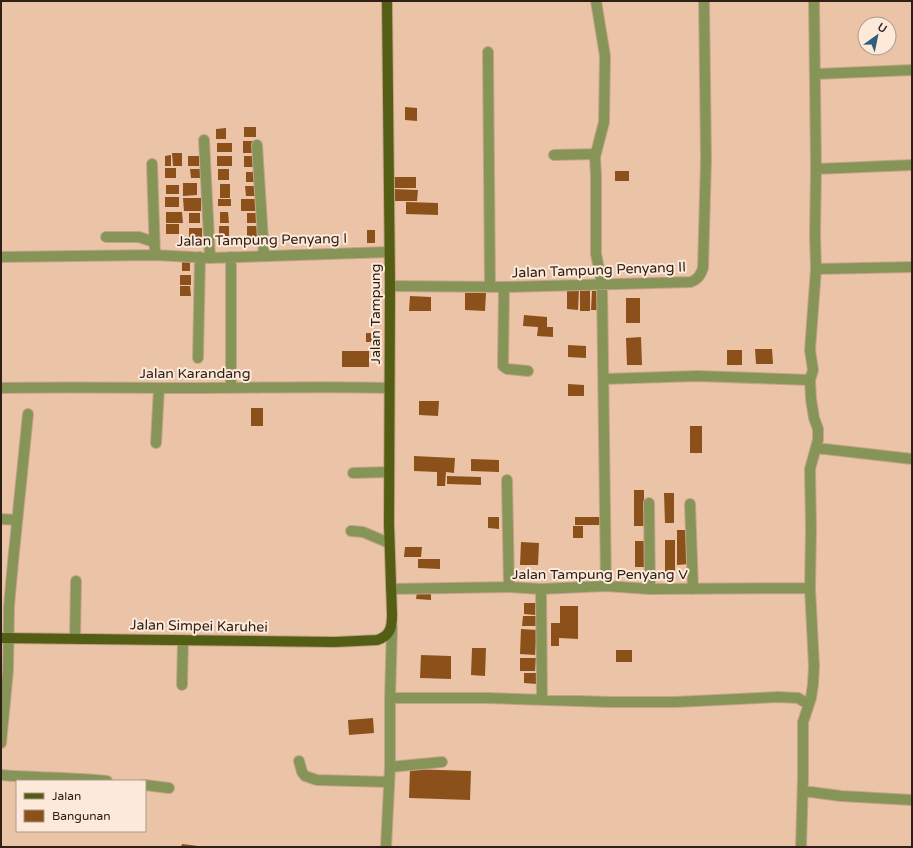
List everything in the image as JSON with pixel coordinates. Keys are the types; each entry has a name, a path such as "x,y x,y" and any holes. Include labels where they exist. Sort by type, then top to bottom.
{"main road":[{"name":"Jalan Tampung","path":"387,1 390,286 389,543 392,628"},
{"name":"Jalan Simpei Karuhei","path":"5,638 335,642 369,641 382,638 389,633 392,628"}],"street":[{"path":"596,1 605,56 604,122 595,154 596,254 602,284 606,586"},
{"name":"Jalan Tampung Penyang II","path":"390,286 504,287 691,282 697,279 701,275 703,268 706,159 704,1"},
{"path":"801,847 803,722 813,684 814,666 810,588 810,469 818,440 811,399 810,380 812,370 810,350 816,268 816,74 814,1"},
{"path":"488,52 490,287"},
{"path":"816,74 912,70"},
{"path":"198,358 205,258 204,140"},
{"path":"257,145 264,255"},
{"path":"554,155 595,154"},
{"path":"1,257 155,256 152,164"},
{"path":"816,169 912,165"},
{"path":"106,236 139,237 154,242"},
{"name":"Jalan Tampung Penyang I","path":"155,256 205,258 389,252"},
{"path":"231,257 231,388"},
{"path":"816,268 912,267"},
{"path":"504,287 503,366 507,369 528,371"},
{"path":"604,379 697,376 810,380"},
{"name":"Jalan Karandang","path":"1,388 231,388 315,386 389,388"},
{"path":"156,443 159,388"},
{"path":"1,743 8,670 5,638 28,414"},
{"path":"816,448 912,459"},
{"path":"353,473 389,472"},
{"path":"507,480 509,587"},
{"path":"649,503 650,589"},
{"path":"690,504 693,589"},
{"path":"1,519 17,520"},
{"path":"352,531 363,532 389,543"},
{"path":"75,638 76,581"},
{"name":"Jalan Tampung Penyang V","path":"391,589 509,587 541,589 606,586 650,589 810,588"},
{"path":"541,589 542,700"},
{"path":"386,847 390,767 392,628"},
{"path":"182,685 183,640"},
{"path":"390,698 488,698 675,702 780,697 798,698 808,704"},
{"path":"299,761 302,772 305,776 317,780 389,782"},
{"path":"390,767 442,762"},
{"path":"1,775 38,778 85,778 100,780"},
{"path":"146,785 169,788"},
{"path":"802,791 841,796 912,800"}],"building":[{"path":"405,107 417,108 417,121 405,120"},
{"path":"244,127 256,127 256,137 244,137"},
{"path":"226,128 226,139 216,139 216,129"},
{"path":"243,141 254,141 254,153 243,153"},
{"path":"217,143 232,143 232,152 217,152"},
{"path":"172,153 182,153 182,166 173,166"},
{"path":"171,155 171,166 165,166 165,156"},
{"path":"188,156 199,156 199,166 188,166"},
{"path":"217,156 232,156 232,166 217,166"},
{"path":"244,156 256,156 256,167 244,167"},
{"path":"165,168 176,168 176,178 165,178"},
{"path":"190,169 202,169 202,178 191,178"},
{"path":"218,169 229,169 229,180 218,180"},
{"path":"615,171 629,171 629,181 615,181"},
{"path":"246,172 256,172 256,182 246,182"},
{"path":"393,177 416,177 416,188 393,188"},
{"path":"183,183 197,183 197,195 183,196"},
{"path":"220,184 230,184 230,198 220,198"},
{"path":"166,185 179,185 179,194 166,194"},
{"path":"245,186 258,186 258,196 246,196"},
{"path":"393,189 418,190 417,201 393,201"},
{"path":"165,197 179,197 179,207 165,207"},
{"path":"183,198 201,198 201,211 184,211"},
{"path":"218,199 231,199 231,206 218,206"},
{"path":"241,199 256,199 257,211 241,211"},
{"path":"406,202 438,203 438,215 406,214"},
{"path":"166,212 182,212 183,223 166,223"},
{"path":"220,212 228,212 229,223 220,223"},
{"path":"189,213 200,213 200,223 189,223"},
{"path":"247,213 260,213 260,223 247,223"},
{"path":"166,224 179,224 179,234 166,234"},
{"path":"219,226 229,226 229,236 219,236"},
{"path":"247,226 258,226 258,237 247,237"},
{"path":"189,228 202,228 202,238 189,238"},
{"path":"367,230 375,230 375,243 367,243"},
{"path":"182,261 190,261 190,271 182,271"},
{"path":"180,275 191,275 191,285 180,285"},
{"path":"180,286 190,286 191,296 180,296"},
{"path":"567,288 579,289 578,310 567,309"},
{"path":"580,289 590,289 590,311 580,311"},
{"path":"592,291 600,291 600,310 591,310"},
{"path":"465,293 486,293 485,311 465,310"},
{"path":"410,296 431,297 431,311 409,311"},
{"path":"626,298 640,298 640,323 626,323"},
{"path":"524,315 547,317 547,327 553,327 553,337 537,336 538,327 523,326"},
{"path":"366,333 380,333 380,342 366,342"},
{"path":"641,337 642,365 627,365 626,338"},
{"path":"568,345 586,346 586,358 568,357"},
{"path":"755,349 772,349 773,364 756,364"},
{"path":"727,350 742,350 742,365 727,365"},
{"path":"342,351 369,351 369,367 342,367"},
{"path":"568,384 584,385 584,396 568,396"},
{"path":"419,401 439,401 438,416 419,415"},
{"path":"251,408 263,408 263,426 251,426"},
{"path":"690,426 702,426 702,453 690,453"},
{"path":"414,456 455,458 454,473 446,472 445,486 437,486 437,472 414,471"},
{"path":"471,459 499,460 499,472 471,471"},
{"path":"447,476 481,477 481,485 447,484"},
{"path":"634,490 644,490 644,526 634,526"},
{"path":"664,493 674,493 674,523 665,523"},
{"path":"488,517 499,517 499,529 488,528"},
{"path":"575,517 600,517 600,525 575,525"},
{"path":"573,526 583,526 583,538 573,538"},
{"path":"677,530 689,530 689,564 677,565"},
{"path":"665,540 675,540 675,575 665,575"},
{"path":"635,541 645,541 645,567 635,567"},
{"path":"521,542 539,543 538,565 520,565"},
{"path":"405,547 422,547 421,557 404,557"},
{"path":"418,559 440,559 440,569 418,568"},
{"path":"417,592 431,592 431,600 416,599"},
{"path":"524,603 536,603 535,615 524,614"},
{"path":"560,606 578,606 578,639 559,638 559,646 551,646 551,623 560,623"},
{"path":"523,616 537,616 537,626 522,626"},
{"path":"521,629 537,630 535,655 520,654"},
{"path":"472,648 486,648 485,676 471,675"},
{"path":"616,650 632,650 632,662 616,662"},
{"path":"421,655 451,656 451,679 420,678"},
{"path":"520,658 536,658 535,671 520,671"},
{"path":"524,673 537,673 537,684 524,683"},
{"path":"373,718 374,733 349,735 348,720"},
{"path":"410,769 471,771 470,800 409,798"},
{"path":"182,844 198,846 198,847 181,847"}]}
